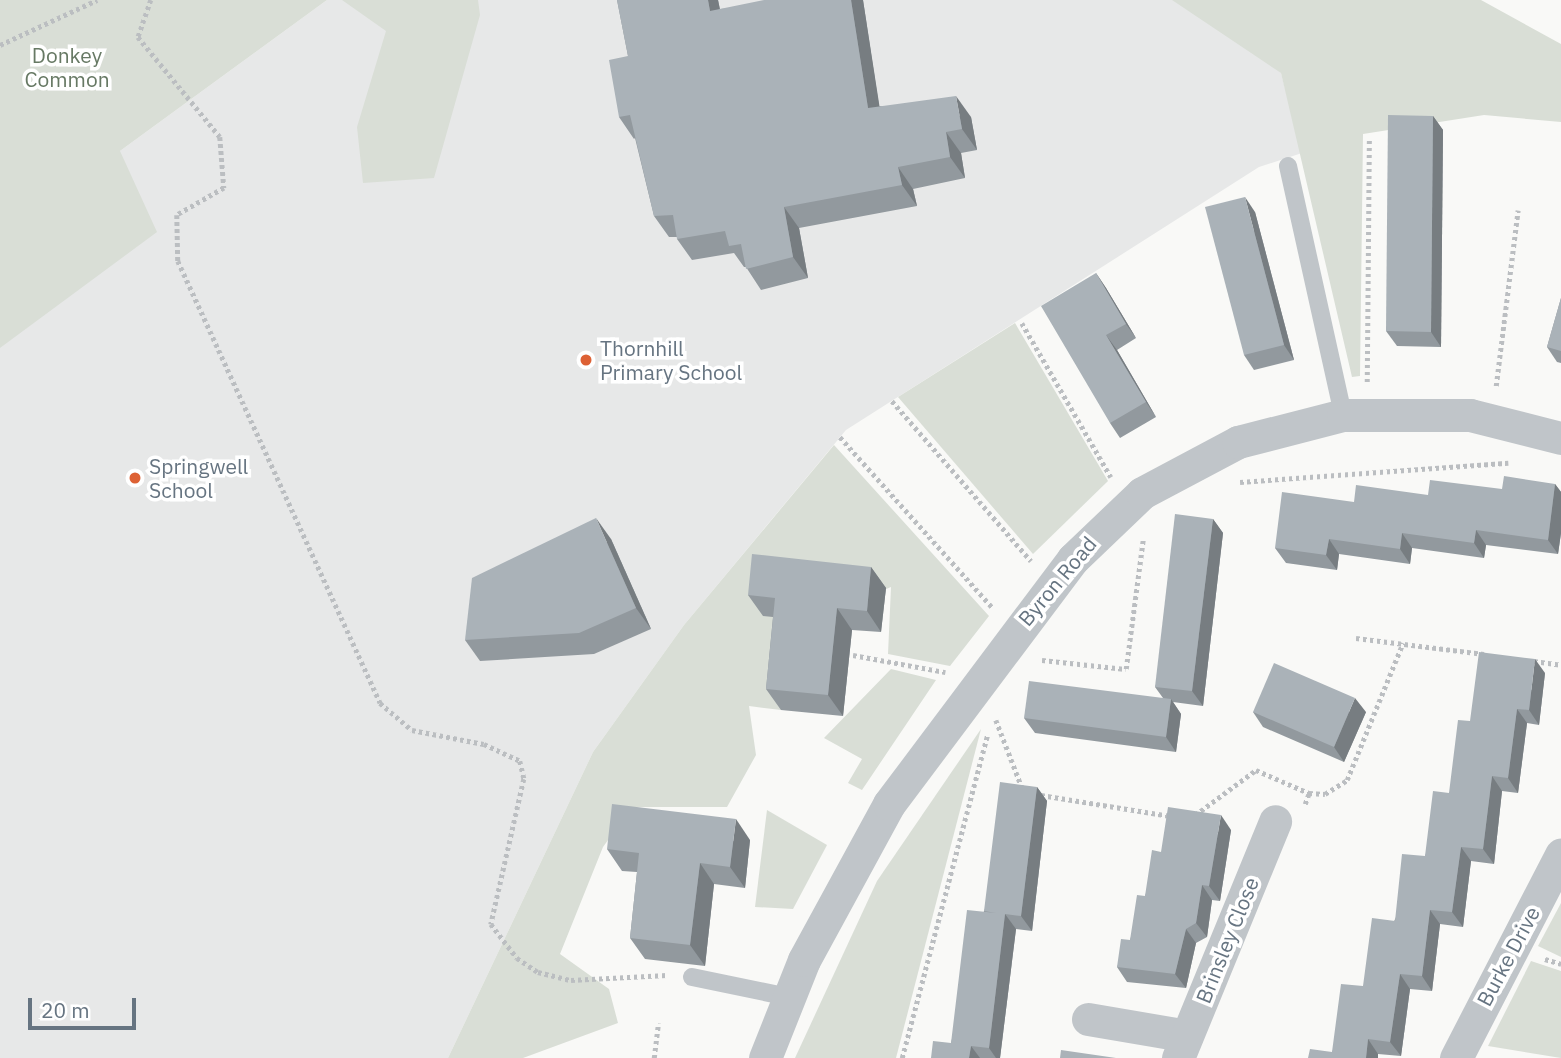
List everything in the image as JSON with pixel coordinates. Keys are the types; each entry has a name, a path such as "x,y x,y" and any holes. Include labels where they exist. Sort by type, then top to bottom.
{"street":[{"name":"Byron Road","path":"765,1058 789,997 889,804 997,655 1052,585 1139,496 1238,442 1355,414 1492,419 1561,438"},
{"name":"Brinsley Close","path":"1183,1047 1275,821"},
{"name":"Burke Drive","path":"1456,1058 1561,855"},
{"path":"1088,1019 1183,1047"}],"lane":[{"path":"1288,166 1355,414"},
{"path":"692,977 789,997"}],"path":[{"path":"0,45 97,0"},
{"path":"151,0 138,37 220,136 224,188 177,215 178,261 380,703 412,730 484,744 520,761 524,779 491,923 517,958 538,972 571,980 633,972 692,977"},
{"path":"1355,414 1369,137"},
{"path":"1492,419 1518,210"},
{"path":"853,655 997,655 1126,669 1139,496 1022,324"},
{"path":"892,401 1052,585"},
{"path":"840,437 997,655"},
{"path":"1228,483 1513,462"},
{"path":"1356,638 1495,656"},
{"path":"1189,819 1256,770 1309,793 1325,794 1348,780 1403,643"},
{"path":"1522,659 1561,665"},
{"path":"902,1058 973,775 994,716 1024,793 1175,817"},
{"path":"1275,821 1295,830 1309,793"},
{"path":"654,1058 658,1023"}],"shaded area":[{"name":"Thornhill Primary School","path":"327,0 1230,0 1281,73 1302,153 1259,167 846,430 684,625 593,752 448,1058 0,1058 0,211 120,151"}],"green space":[{"name":"Donkey Common","path":"0,0 327,0 120,151 157,232 0,348"},
{"path":"342,0 478,0 480,15 434,178 363,183 357,127 386,31"},
{"path":"1172,0 1481,0 1561,44 1561,122 1484,115 1363,134 1360,376 1352,377 1281,73"},
{"path":"1015,323 1108,481 1033,554 898,397"},
{"path":"834,445 989,616 950,666 888,654 891,587 811,621 788,644 781,710 749,706 756,755 727,807 632,807 603,847 560,954 609,989 618,1023 523,1058 448,1058 593,752 684,625"},
{"path":"891,669 936,680 862,790 848,783 862,759 824,738"},
{"path":"981,729 896,1058 795,1058 877,881"},
{"path":"767,810 827,845 793,909 755,907"},
{"path":"1561,903 1561,957 1538,946"},
{"path":"1531,961 1561,971 1561,1058 1488,1046"}],"building":[{"name":"Thornhill Primary School","path":"617,0 708,0 710,11 764,0 851,0 868,108 956,96 962,129 946,132 950,157 898,167 902,185 784,207 793,257 746,269 741,244 729,246 725,231 677,239 673,215 654,216 630,115 619,117 609,60 628,56"},
{"path":"1388,115 1433,116 1431,332 1386,331"},
{"path":"1245,197 1284,345 1244,355 1205,207"},
{"path":"1096,273 1126,324 1106,335 1146,402 1110,423 1041,306"},
{"path":"1561,298 1561,351 1547,347"},
{"path":"1504,476 1555,484 1548,540 1476,530 1474,543 1402,533 1400,549 1329,539 1326,555 1275,548 1282,492 1354,502 1356,485 1428,495 1430,480 1502,489"},
{"path":"1175,514 1213,519 1192,691 1155,687"},
{"path":"596,518 636,608 579,633 465,640 472,578"},
{"path":"752,554 871,567 867,611 837,608 828,695 766,689 775,598 748,595"},
{"path":"1479,652 1535,659 1529,710 1517,709 1508,778 1492,776 1483,849 1461,847 1452,912 1430,910 1422,976 1400,974 1390,1042 1368,1039 1366,1058 1308,1058 1310,1049 1332,1052 1341,984 1363,986 1372,918 1395,921 1402,854 1425,856 1433,791 1449,793 1458,720 1470,721"},
{"path":"1274,663 1355,698 1334,747 1253,712"},
{"path":"1029,681 1171,699 1166,737 1024,718"},
{"path":"1000,782 1037,787 1021,916 1005,914 989,1048 971,1046 969,1058 931,1058 933,1041 951,1043 967,910 996,913 984,911"},
{"path":"612,804 736,819 730,867 700,863 690,945 630,938 639,853 607,849"},
{"path":"1168,807 1221,815 1209,886 1202,885 1196,923 1186,929 1175,974 1117,967 1121,939 1130,940 1137,895 1145,896 1152,850 1161,852"},
{"path":"1061,1050 1116,1058 1060,1058"}],"place":[{"name":"Thornhill Primary School","path":"586,360"},
{"name":"Springwell School","path":"135,478"}]}
